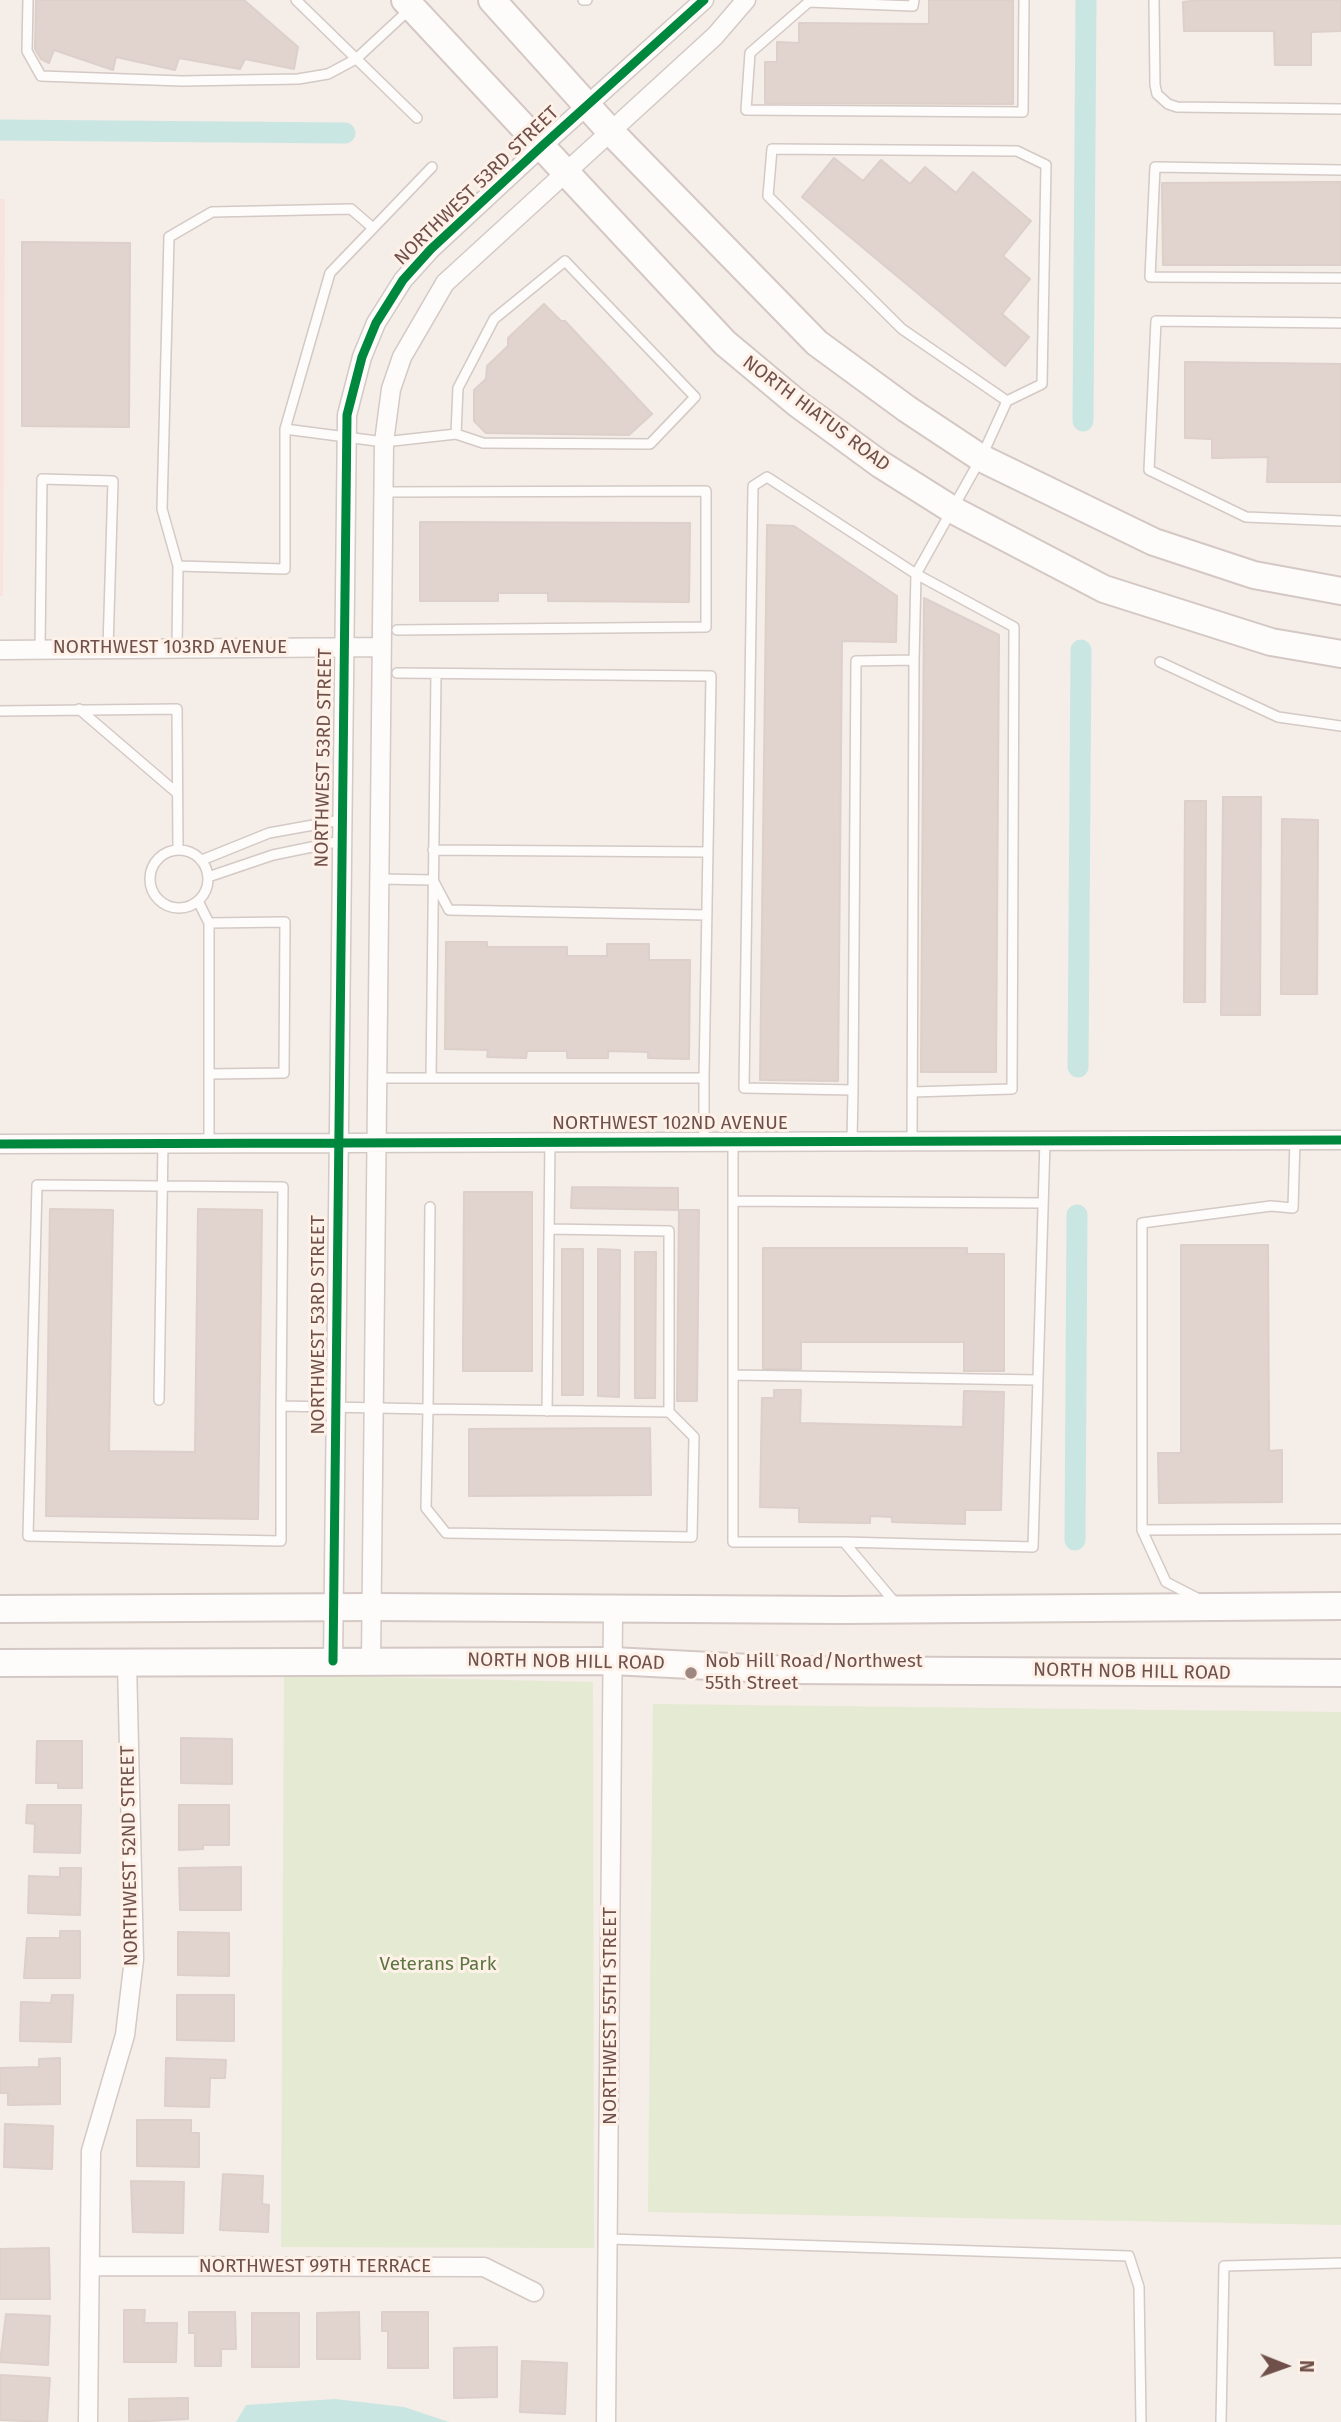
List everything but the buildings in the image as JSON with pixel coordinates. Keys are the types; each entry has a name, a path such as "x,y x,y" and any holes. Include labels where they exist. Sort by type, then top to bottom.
{"main road":[{"path":"492,0 610,131 817,344 906,410 981,458 1154,542 1254,575 1341,591"},
{"name":"NORTH HIATUS ROAD","path":"409,3 725,343 818,419 880,464 953,510 1104,589 1271,642 1341,654"},
{"path":"0,1609 372,1607 613,1610 1341,1606"},
{"name":"NORTH NOB HILL ROAD","path":"0,1663 612,1661 790,1670 1341,1673"}],"street":[{"name":"NORTHWEST 53RD STREET","path":"333,1661 347,415 362,357 376,323 403,280 431,249 704,0"},
{"path":"371,1660 383,492 384,442 391,389 402,357 445,283 565,170 715,36 746,0"},
{"name":"NORTHWEST 103RD AVENUE","path":"0,650 381,647"},
{"name":"NORTHWEST 102ND AVENUE","path":"0,1144 1341,1140"},
{"name":"NORTHWEST 55TH STREET","path":"606,2422 610,2239 613,1610"},
{"name":"NORTHWEST 52ND STREET","path":"88,2422 91,2151 125,2035 134,1959 127,1664"},
{"name":"NORTHWEST 99TH TERRACE","path":"90,2266 484,2267 534,2292"}],"lane":[{"path":"27,0 27,51 41,76 182,81 298,79 328,74 356,59 409,3"},
{"path":"296,0 417,118"},
{"path":"914,0 913,6 810,1 750,53 746,110 1023,112 1024,0"},
{"path":"1154,0 1155,85 1157,94 1168,104 1177,107 1341,109"},
{"path":"912,1141 916,574 981,458 1007,401 1042,384 1046,165 1017,151 772,149 768,196 902,329 1007,401"},
{"path":"178,566 285,569 285,429 330,273 432,167"},
{"path":"1341,170 1155,167 1150,277 1341,278"},
{"path":"177,648 178,566 162,509 169,237 212,212 351,209 373,228"},
{"path":"285,429 384,442 456,434 483,443 650,444 695,397 565,261 494,319 458,388 456,434"},
{"path":"1341,324 1156,321 1149,470 1247,517 1341,521"},
{"path":"853,1090 744,1088 753,486 766,477 916,574 1014,627 1012,1089 912,1092"},
{"path":"40,649 42,479 113,481 108,648"},
{"path":"383,492 706,491 706,627 397,630"},
{"path":"852,1141 856,661 914,660"},
{"path":"1160,662 1278,717 1341,726"},
{"path":"397,673 711,677 704,1141"},
{"path":"431,1078 436,674"},
{"path":"79,709 177,793"},
{"path":"0,711 177,709 178,849"},
{"path":"202,860 269,833 341,820"},
{"path":"208,877 273,855 341,841"},
{"path":"178,849 195,854 202,860 208,877 207,886 198,901 190,906 171,908 163,904 151,890 150,871 160,855 178,849"},
{"path":"433,850 708,852"},
{"path":"380,879 433,880"},
{"path":"433,880 449,911 707,915"},
{"path":"198,901 209,923 209,1143"},
{"path":"209,923 285,922 284,1073 209,1074"},
{"path":"378,1078 704,1078"},
{"path":"1213,1606 1166,1582 1142,1530 1142,1223 1271,1206 1293,1208 1295,1140"},
{"path":"547,1411 550,1141"},
{"path":"733,1141 733,1542 1033,1547 1045,1141"},
{"path":"159,1400 163,1143"},
{"path":"37,1185 282,1187 281,1406 281,1541 28,1536 37,1185"},
{"path":"733,1200 1043,1203"},
{"path":"281,1406 374,1408 428,1409 547,1411 669,1412 694,1437 692,1537 446,1533 426,1508 428,1409 430,1207"},
{"path":"549,1229 669,1231 669,1412"},
{"path":"733,1375 1038,1380"},
{"path":"1142,1530 1341,1529"},
{"path":"844,1542 901,1609"},
{"path":"610,2239 1129,2256 1139,2287 1141,2422"},
{"path":"1221,2422 1224,2266 1341,2263"}],"shaded area":[{"path":"0,199 5,199 3,596 0,596"}],"green space":[{"name":"Veterans Park","path":"284,1675 593,1682 594,2248 281,2247"},
{"path":"653,1704 1341,1712 1341,2225 648,2212"}],"water":[{"path":"335,2399 404,2407 449,2422 236,2422 246,2405"}],"waterway":[{"path":"1083,421 1086,0"},
{"path":"0,130 345,133"},
{"path":"1078,1067 1081,650"},
{"path":"1075,1540 1077,1215"}],"cycle path":[{"path":"333,1661 347,415 362,357 376,323 403,280 431,249 704,0"},
{"path":"0,1144 1341,1140"}],"place":[{"name":"Nob Hill Road/Northwest 55th Street","path":"691,1673"}]}
